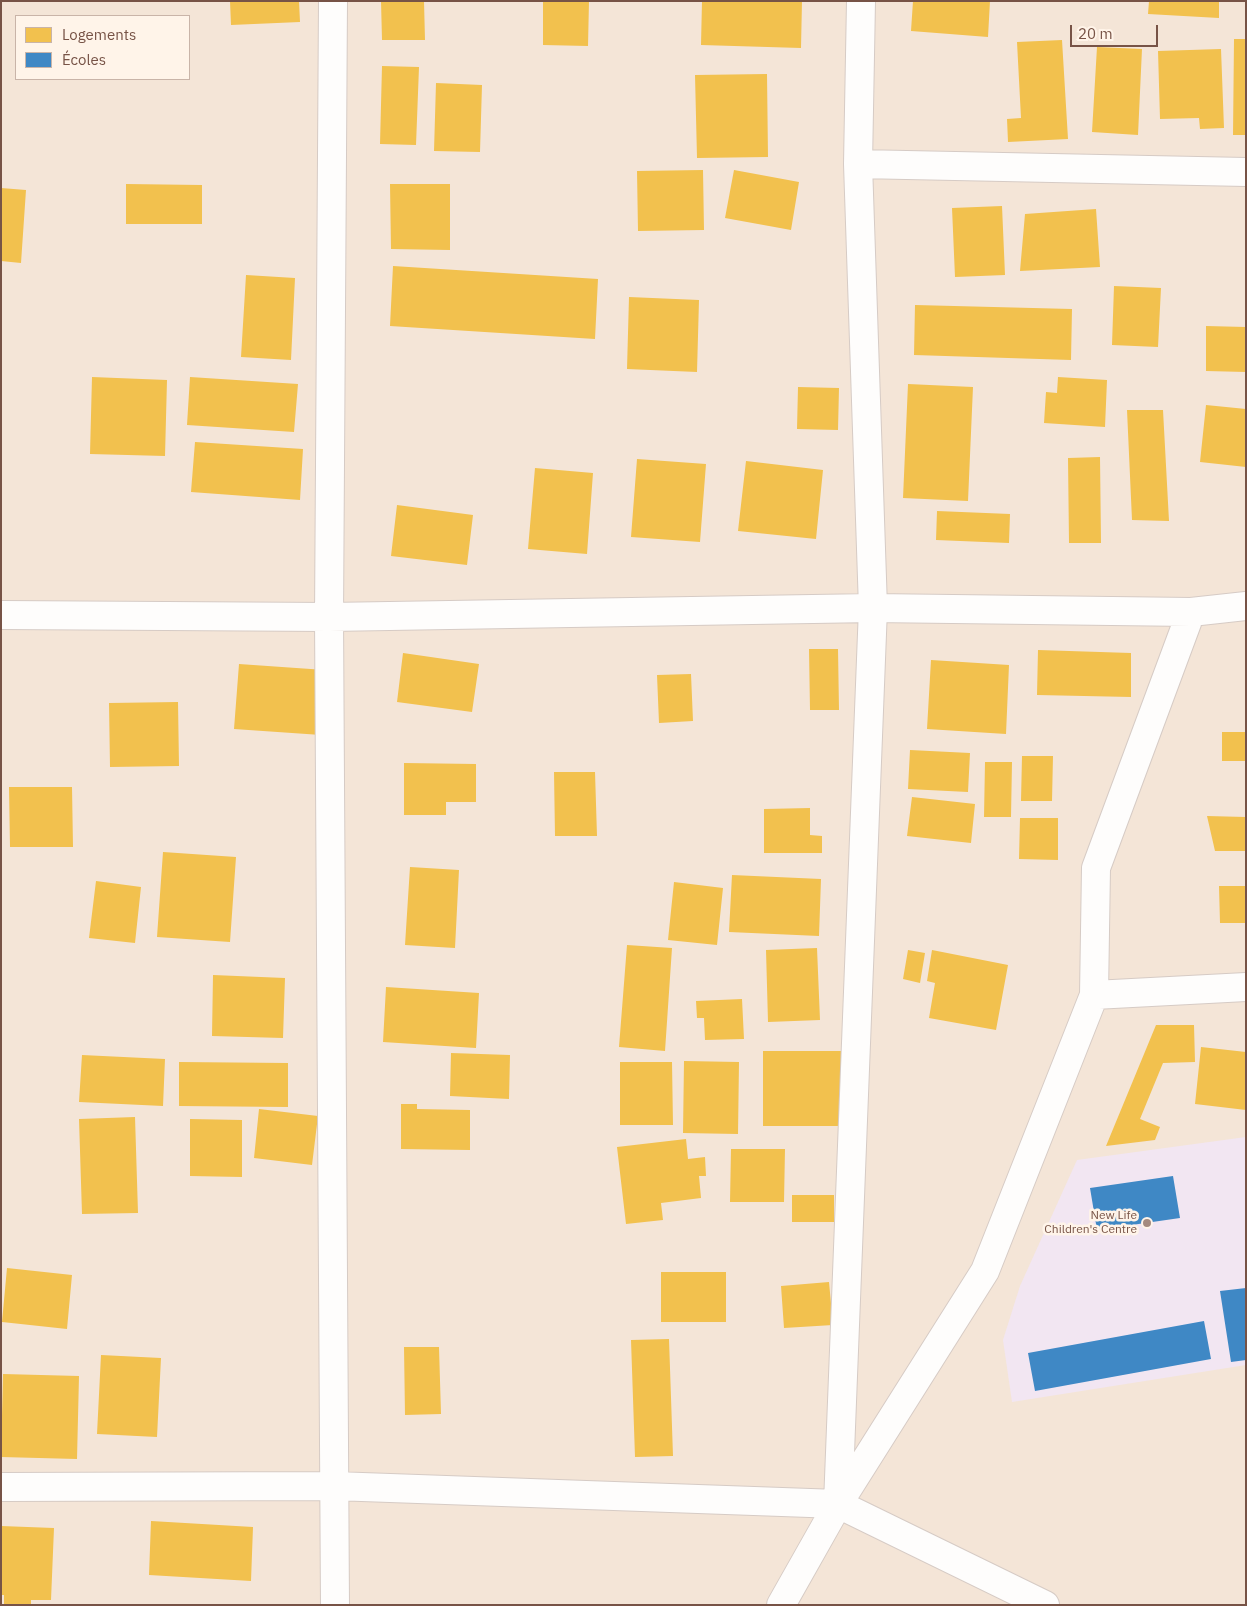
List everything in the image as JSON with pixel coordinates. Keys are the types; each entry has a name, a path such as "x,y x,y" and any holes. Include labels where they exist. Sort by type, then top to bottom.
{"street":[{"path":"333,1 329,617 335,1605"},
{"path":"838,1504 872,608 858,164 861,1"},
{"path":"858,164 1246,172"},
{"path":"1,615 329,617 872,608 1191,612 1246,606"},
{"path":"781,1605 838,1504 985,1271 1094,995 1096,868 1191,612"},
{"path":"1094,995 1246,987"},
{"path":"1,1487 334,1486 838,1504 1045,1605"}],"shaded area":[{"path":"1,1 1246,1 1246,1605 1,1605"},
{"name":"New Life Children's Centre","path":"1246,1137 1246,1365 1012,1402 1003,1340 1020,1286 1077,1160"}],"building: Logements":[{"path":"230,1 299,1 300,22 231,25"},
{"path":"381,1 424,1 425,40 382,40"},
{"path":"543,1 589,1 588,46 543,45"},
{"path":"702,1 802,1 801,48 701,45"},
{"path":"913,1 990,1 988,37 911,31"},
{"path":"1149,1 1219,1 1219,18 1148,14"},
{"path":"1234,39 1246,39 1246,135 1233,135"},
{"path":"1062,40 1068,139 1008,142 1007,119 1021,118 1017,42"},
{"path":"1097,47 1142,49 1138,135 1092,132"},
{"path":"1221,49 1224,128 1200,129 1199,118 1160,119 1158,51"},
{"path":"382,66 419,67 416,145 380,144"},
{"path":"767,74 768,157 697,158 695,75"},
{"path":"436,83 482,85 480,152 434,151"},
{"path":"703,170 704,230 638,231 637,171"},
{"path":"734,170 799,182 791,230 725,218"},
{"path":"126,184 202,185 202,224 126,224"},
{"path":"390,184 450,184 450,250 391,249"},
{"path":"1,188 26,190 21,263 1,261"},
{"path":"1002,206 1005,275 955,277 952,208"},
{"path":"1096,209 1100,267 1020,271 1025,214"},
{"path":"393,266 598,279 595,339 390,326"},
{"path":"246,275 295,278 291,360 241,357"},
{"path":"1114,286 1161,288 1158,347 1112,345"},
{"path":"629,297 699,300 697,372 627,369"},
{"path":"915,305 1072,309 1071,360 914,355"},
{"path":"1206,326 1246,327 1246,372 1206,371"},
{"path":"92,377 167,380 165,456 90,454"},
{"path":"190,377 298,384 294,432 187,425"},
{"path":"1058,377 1107,380 1105,427 1044,423 1046,392 1057,393"},
{"path":"908,384 973,387 968,501 903,498"},
{"path":"798,387 839,388 838,430 797,429"},
{"path":"1206,405 1246,409 1246,467 1200,462"},
{"path":"1127,410 1163,410 1169,521 1132,520"},
{"path":"195,442 303,449 300,500 191,492"},
{"path":"1100,457 1101,543 1069,543 1068,458"},
{"path":"637,459 706,464 700,542 631,537"},
{"path":"746,461 823,470 816,539 738,531"},
{"path":"535,468 593,473 587,554 528,549"},
{"path":"397,505 473,515 467,565 391,556"},
{"path":"937,511 1010,514 1009,543 936,540"},
{"path":"809,649 838,649 839,710 810,710"},
{"path":"1038,650 1131,653 1131,697 1037,695"},
{"path":"403,653 479,664 472,712 397,702"},
{"path":"931,660 1009,665 1006,734 927,729"},
{"path":"239,664 325,670 321,735 234,729"},
{"path":"691,674 693,721 659,723 657,675"},
{"path":"178,702 179,766 110,767 109,703"},
{"path":"1222,732 1246,732 1246,761 1222,761"},
{"path":"910,750 970,753 968,792 908,789"},
{"path":"1022,756 1053,756 1052,801 1021,801"},
{"path":"985,762 1012,762 1011,817 984,817"},
{"path":"404,763 476,764 476,802 446,802 446,815 404,815"},
{"path":"554,772 595,772 597,836 555,836"},
{"path":"9,787 72,787 73,847 10,847"},
{"path":"912,797 975,804 971,843 907,836"},
{"path":"810,808 810,835 822,836 822,853 764,853 764,809"},
{"path":"1207,816 1246,817 1246,851 1215,851"},
{"path":"1020,818 1058,818 1058,860 1019,859"},
{"path":"163,852 236,857 230,942 157,937"},
{"path":"410,867 459,870 455,948 405,945"},
{"path":"732,875 821,879 819,936 729,932"},
{"path":"96,881 141,887 135,943 89,938"},
{"path":"674,882 723,888 717,945 668,940"},
{"path":"1219,886 1246,886 1246,923 1220,923"},
{"path":"627,945 672,948 665,1051 619,1047"},
{"path":"817,948 820,1020 768,1022 766,950"},
{"path":"908,950 925,953 920,983 903,979"},
{"path":"932,950 1008,965 996,1030 929,1018 935,983 927,981"},
{"path":"213,975 285,978 283,1038 212,1036"},
{"path":"386,987 479,993 476,1048 383,1042"},
{"path":"742,999 744,1039 705,1040 704,1018 697,1018 696,1001"},
{"path":"1156,1025 1194,1025 1195,1062 1163,1063 1140,1119 1160,1127 1155,1140 1106,1146"},
{"path":"1201,1047 1246,1052 1246,1110 1195,1104"},
{"path":"763,1051 841,1051 841,1126 763,1126"},
{"path":"451,1053 510,1055 509,1099 450,1096"},
{"path":"82,1055 165,1059 163,1106 79,1102"},
{"path":"684,1061 739,1062 738,1134 683,1133"},
{"path":"179,1062 288,1063 288,1107 179,1106"},
{"path":"620,1062 672,1062 673,1125 620,1125"},
{"path":"401,1104 417,1104 417,1109 470,1110 470,1150 401,1149"},
{"path":"259,1109 318,1116 312,1165 254,1158"},
{"path":"135,1117 138,1213 82,1214 79,1119"},
{"path":"190,1119 242,1120 242,1177 190,1176"},
{"path":"686,1139 688,1159 705,1157 706,1176 699,1176 701,1198 661,1203 663,1220 626,1224 617,1147"},
{"path":"731,1149 785,1149 784,1202 730,1202"},
{"path":"792,1195 834,1195 834,1222 792,1222"},
{"path":"7,1268 72,1275 67,1329 2,1322"},
{"path":"661,1272 726,1272 726,1322 661,1322"},
{"path":"829,1282 833,1325 784,1328 781,1286"},
{"path":"669,1339 673,1456 635,1457 631,1340"},
{"path":"404,1347 439,1347 441,1414 405,1415"},
{"path":"101,1355 161,1358 157,1437 97,1434"},
{"path":"3,1374 79,1376 77,1459 1,1457"},
{"path":"151,1521 253,1527 251,1581 149,1575"},
{"path":"1,1526 54,1528 51,1600 31,1600 31,1605 4,1605 4,1595 1,1595"}],"building: Écoles":[{"path":"1173,1176 1180,1218 1097,1230 1090,1188"},
{"path":"1246,1288 1246,1360 1231,1362 1220,1291"},
{"path":"1204,1321 1211,1359 1035,1391 1028,1353"}],"place":[{"name":"New Life Children's Centre","path":"1147,1223"}]}
